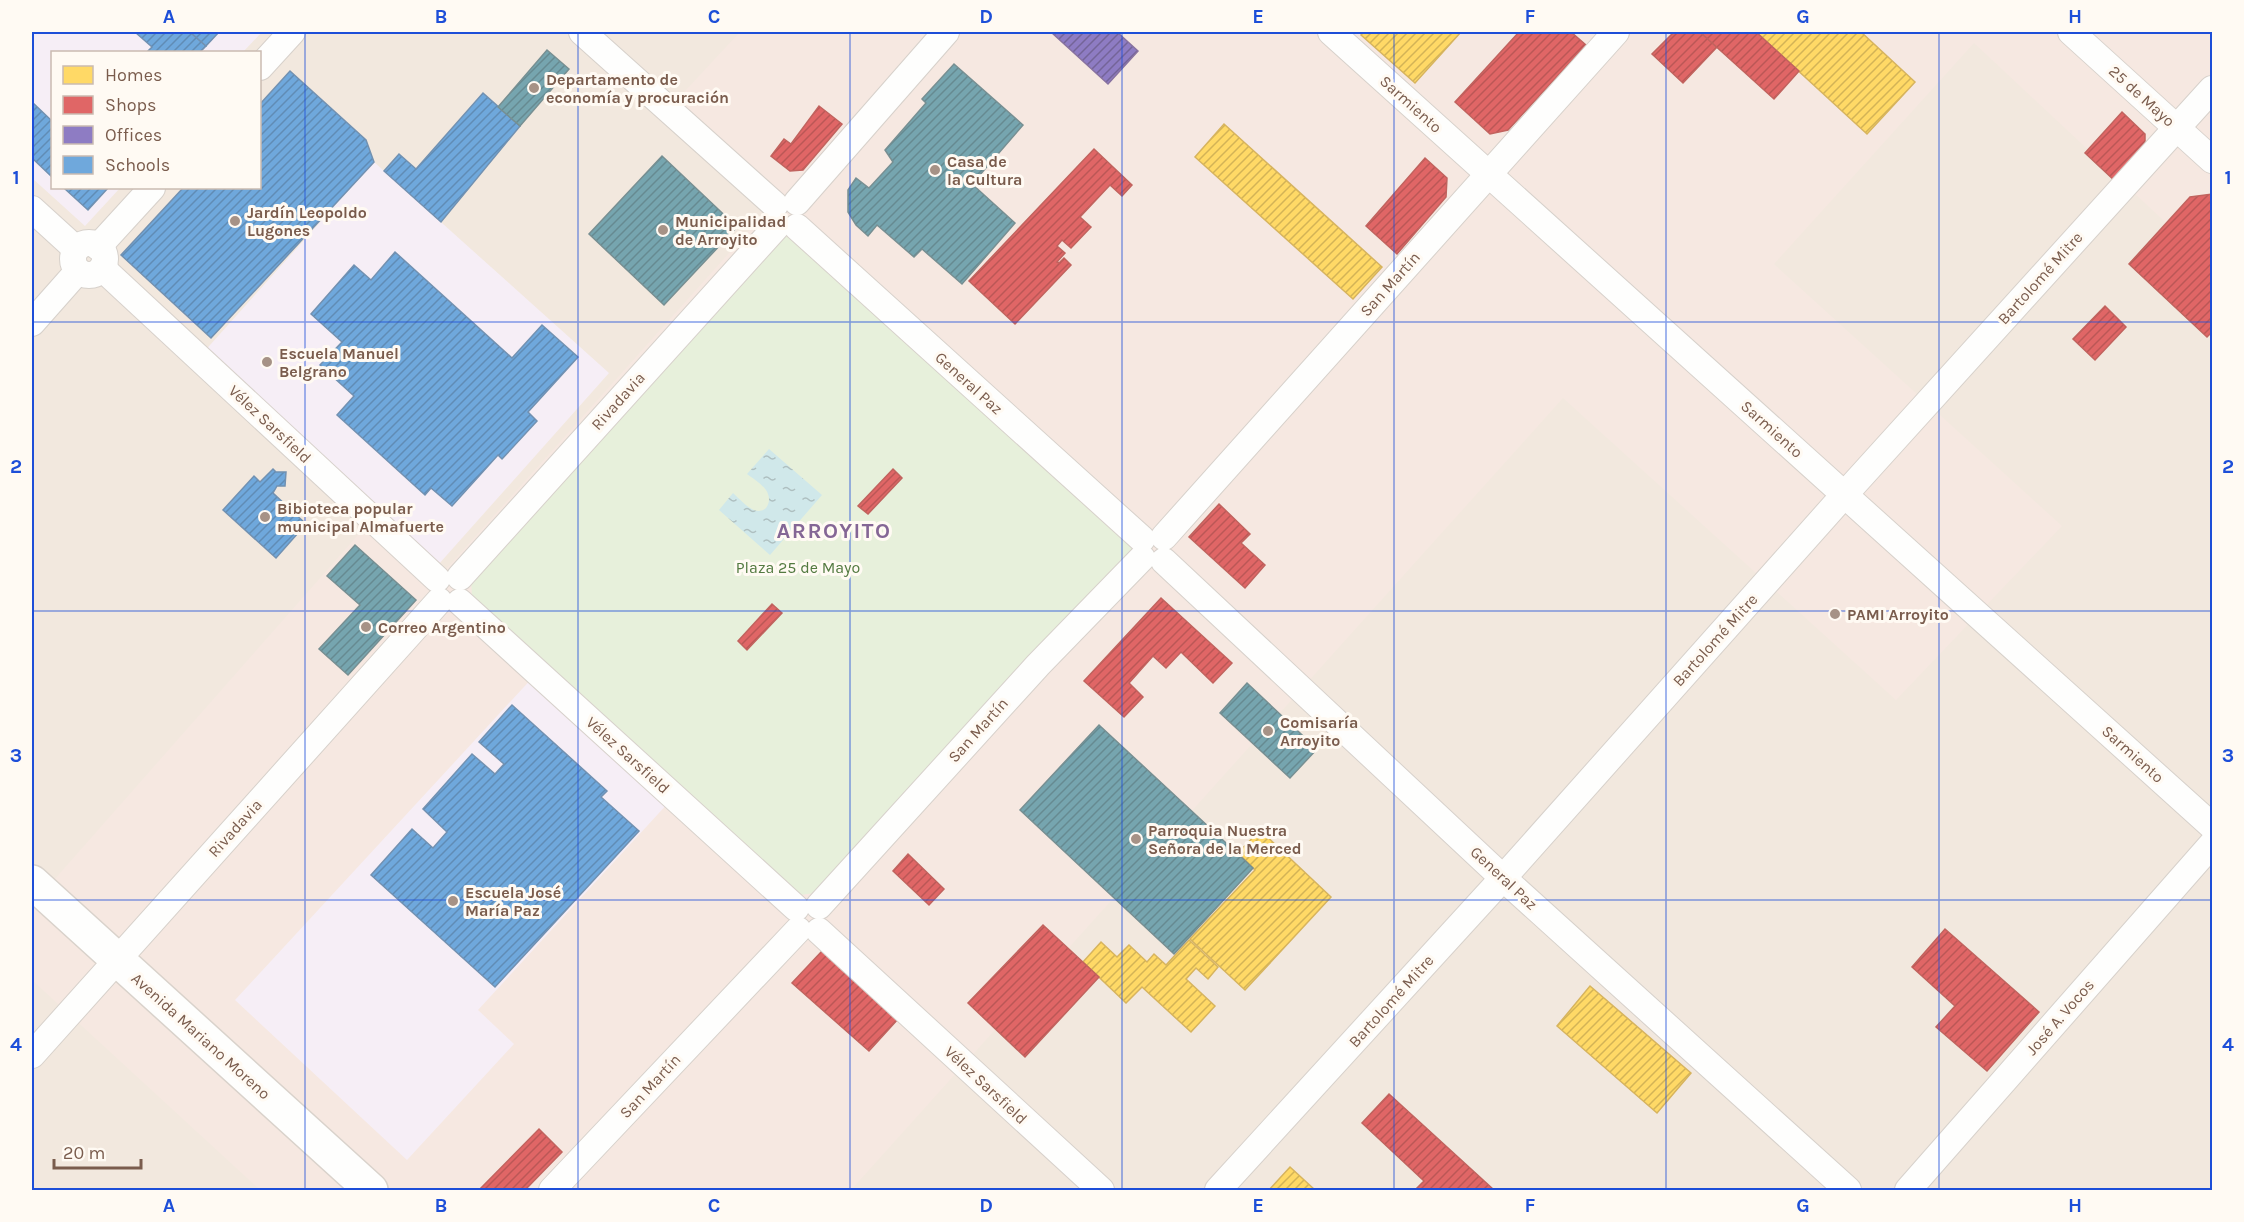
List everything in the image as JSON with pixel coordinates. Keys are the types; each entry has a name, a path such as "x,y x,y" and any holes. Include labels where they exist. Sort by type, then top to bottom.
{"main road":[{"name":"Avenida Mariano Moreno","path":"32,882 371,1191"}],"street":[{"path":"261,66 292,32"},
{"name":"General Paz","path":"582,32 1153,549 1503,878 1848,1191"},
{"name":"Rivadavia","path":"32,1055 786,215 946,32"},
{"name":"Sarmiento","path":"1331,32 2212,826"},
{"name":"San Martín","path":"552,1191 808,919 1038,665 1153,549 1616,32"},
{"name":"25 de Mayo","path":"2072,32 2212,160"},
{"name":"Bartolomé Mitre","path":"1218,1191 1503,878 1845,494 2212,89"},
{"path":"32,323 151,189"},
{"name":"Vélez Sarsfield","path":"32,208 808,919 1101,1191"},
{"name":"José A. Vocos","path":"1908,1191 2212,844"}],"shaded area":[{"path":"32,32 2212,32 2212,1190 32,1190"},
{"path":"32,32 262,32 244,51 51,51 51,189 119,189 85,226 32,178"},
{"path":"740,32 2212,32 2212,266 1974,43 1774,264 2062,526 1896,700 1563,398 851,1190 260,1190 32,980 32,905 365,527 430,587 781,195 673,104"},
{"name":"Escuela Manuel Belgrano","path":"374,162 609,373 438,565 202,354","holes":["396,253 512,358 542,325 578,357 528,412 537,421 503,459 498,455 452,506 431,488 425,494 337,415 354,396 320,365 342,342 311,314 354,265 371,280"]},
{"name":"Escuela José María Paz","path":"535,675 670,801 478,1010 514,1044 407,1160 235,1000"}],"green space":[{"name":"Plaza 25 de Mayo","path":"796,235 1133,541 1132,556 815,893 800,895 472,598 471,577 778,238"}],"water":[{"path":"769,449 822,495 770,555 719,510 733,493 757,511 766,508 769,500 767,491 747,474"}],"building: Homes":[{"path":"1364,32 1461,32 1415,83 1361,35"},
{"path":"1756,32 1861,32 1915,82 1867,134"},
{"path":"1224,124 1382,267 1353,299 1195,157"},
{"path":"1260,830 1331,897 1245,990 1190,939 1255,870 1238,853"},
{"path":"1189,940 1218,967 1208,979 1196,968 1186,979 1215,1006 1191,1032 1142,987 1126,1003 1083,962 1101,942 1117,957 1129,945 1147,962 1154,954 1166,965"},
{"path":"1590,986 1691,1073 1657,1113 1557,1026"},
{"path":"1290,1167 1315,1190 1269,1190"}],"building: Shops":[{"path":"1519,32 1571,32 1586,45 1508,130 1490,134 1455,102"},
{"path":"1674,32 1700,32 1717,47 1683,83 1652,54"},
{"path":"1700,32 1756,32 1799,71 1774,99"},
{"path":"819,106 842,124 803,170 790,171 771,156 784,139 791,144"},
{"path":"2122,112 2145,134 2145,150 2116,182 2085,153"},
{"path":"1094,149 1132,185 1122,196 1110,185 1080,217 1091,227 1071,248 1062,240 1057,246 1065,253 1057,262 1059,263 1064,258 1071,265 1015,324 969,281"},
{"path":"1425,158 1447,178 1446,197 1397,254 1366,226"},
{"path":"2212,194 2212,332 2207,337 2129,264 2190,197"},
{"path":"2105,306 2126,327 2095,360 2073,339"},
{"path":"893,469 902,478 868,514 858,506"},
{"path":"1219,504 1250,534 1241,543 1265,565 1245,588 1189,537"},
{"path":"1161,598 1232,663 1213,683 1181,652 1166,668 1153,656 1129,683 1143,697 1124,717 1084,681"},
{"path":"772,604 782,613 747,650 738,641"},
{"path":"908,854 944,889 929,905 893,871"},
{"path":"1043,925 1099,977 1025,1057 968,1003"},
{"path":"1945,929 2039,1012 1987,1071 1936,1027 1955,1006 1912,967"},
{"path":"822,951 898,1019 869,1051 792,983"},
{"path":"1389,1094 1494,1190 1415,1190 1424,1181 1362,1123"},
{"path":"539,1129 562,1152 525,1190 479,1190"}],"building: Offices":[{"path":"1051,32 1117,32 1138,51 1108,84"}],"building: Schools":[{"path":"135,32 190,32 206,46 201,51 148,51 152,47"},
{"path":"190,32 219,32 206,46"},
{"name":"Jardín Leopoldo Lugones","path":"290,71 366,140 374,162 211,338 121,255 182,189 261,189 261,103"},
{"path":"483,93 520,126 441,222 384,171 399,154 416,169"},
{"path":"32,102 51,120 51,176 32,158"},
{"path":"65,189 107,189 88,210"},
{"path":"395,252 512,358 542,325 578,357 528,412 537,421 502,459 498,455 452,506 431,488 425,495 337,415 354,396 320,365 342,342 311,314 354,265 371,280"},
{"name":"Bibioteca popular municipal Almafuerte","path":"273,469 276,472 286,472 285,486 277,486 273,493 306,524 276,558 223,510 254,476 260,482"},
{"path":"512,705 607,791 601,797 639,831 495,987 371,875 412,829 433,848 447,832 423,809 472,754 495,774 504,764 479,742"}],"building: Public":[{"name":"Departamento de economía y procuración","path":"547,50 569,69 520,126 498,107"},
{"name":"Casa de la Cultura","path":"954,64 1023,125 972,184 1015,223 962,284 922,249 914,257 877,225 868,236 856,225 848,212 848,190 856,178 869,188 893,162 885,150 926,103 922,99"},
{"name":"Municipalidad de Arroyito","path":"662,156 737,227 664,305 589,234"},
{"name":"Correo Argentino","path":"355,545 416,600 348,675 319,649 360,605 327,576"},
{"name":"Comisaría Arroyito","path":"1247,683 1317,749 1290,778 1220,713"},
{"name":"Parroquia Nuestra Señora de la Merced","path":"1099,725 1253,868 1174,954 1020,810"}],"place":[{"name":"Departamento de economía y procuración","path":"534,88"},
{"name":"Casa de la Cultura","path":"935,170"},
{"name":"Jardín Leopoldo Lugones","path":"235,221"},
{"name":"Municipalidad de Arroyito","path":"663,230"},
{"name":"Escuela Manuel Belgrano","path":"267,362"},
{"name":"Bibioteca popular municipal Almafuerte","path":"265,517"},
{"name":"PAMI Arroyito","path":"1835,614"},
{"name":"Correo Argentino","path":"366,627"},
{"name":"Comisaría Arroyito","path":"1268,731"},
{"name":"Parroquia Nuestra Señora de la Merced","path":"1136,839"},
{"name":"Escuela José María Paz","path":"453,901"}],"district":[{"name":"ARROYITO","path":"834,531"}]}
